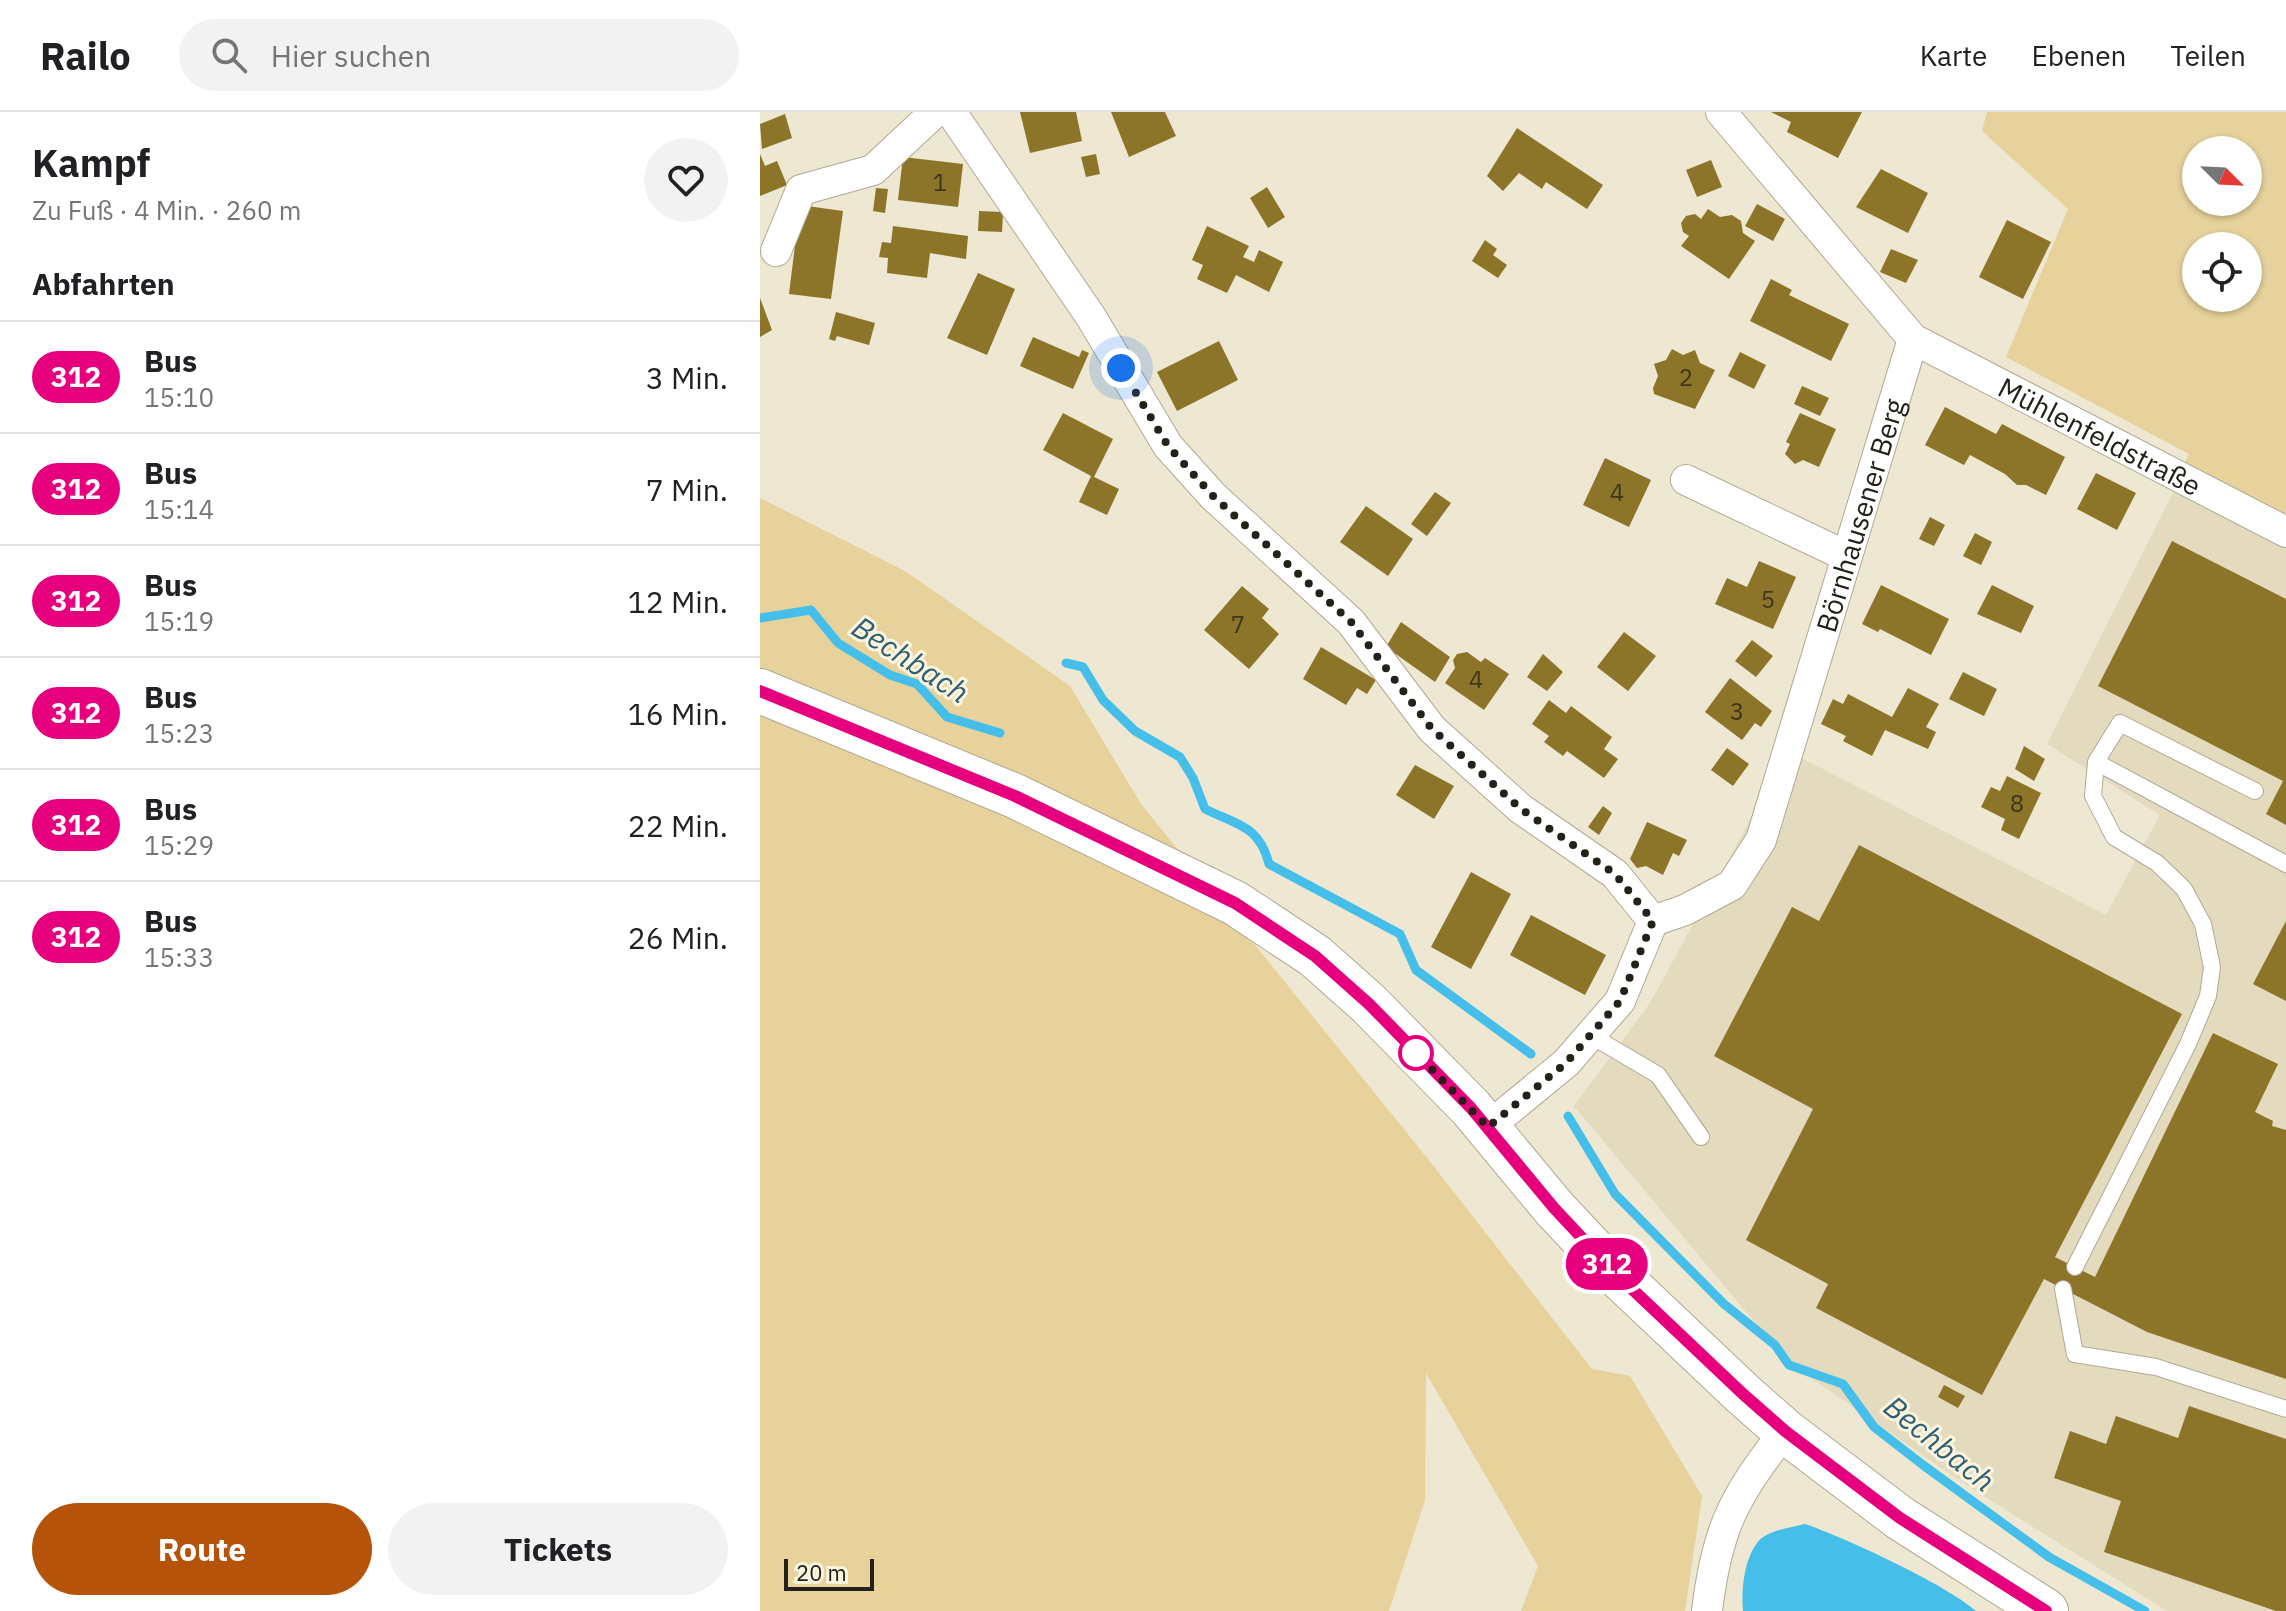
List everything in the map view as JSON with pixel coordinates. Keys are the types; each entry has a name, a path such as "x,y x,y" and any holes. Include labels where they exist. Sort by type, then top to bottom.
{"main road":[{"path":"760,691 1015,796 1235,903 1325,966 1369,1004 1479,1117 1554,1208 1612,1270 1785,1431 1900,1518 2046,1611"}],"street":[{"path":"776,251 801,190 873,170 935,112"},
{"path":"951,112 1091,317 1168,446 1213,496 1351,622 1432,729 1521,809 1615,874 1653,921 1620,1001 1566,1063 1479,1117"},
{"path":"1721,112 1913,339"},
{"name":"Börnhausener Berg","path":"1653,921 1685,910 1732,885 1761,840 1913,339"},
{"name":"Mühlenfeldstraße","path":"1913,339 2286,532"},
{"path":"1686,480 1846,556"},
{"path":"1707,1611 1720,1534 1733,1503 1785,1431"}],"lane":[{"path":"2075,1267 2188,1044 2208,996 2212,967 2203,924 2184,889 2157,863 2114,837 2106,827 2093,796 2096,762 2120,723 2255,791"},
{"path":"2096,762 2286,864"},
{"path":"1590,1035 1658,1075 1701,1137"},
{"path":"2063,1289 2075,1354 2156,1367 2286,1409"}],"shaded area":[{"path":"1987,112 2286,112 2286,522 2183,467 2189,454 2006,357 2068,209 1982,131"},
{"path":"2176,487 2286,545 2286,1611 2167,1611 1960,1481 1787,1361 1574,1106 1650,1003 1788,751 2106,915 2160,815 2047,744"},
{"path":"760,498 905,571 1070,686 1141,804 1428,1159 1592,1369 1630,1376 1702,1496 1685,1611 1521,1611 1538,1566 1426,1373 1425,1500 1389,1611 760,1611"}],"water":[{"path":"1805,1524 1894,1563 1943,1588 1976,1611 1743,1611 1744,1576 1757,1543 1773,1532"}],"building":[{"path":"1020,112 1076,112 1082,141 1030,153"},
{"path":"1111,112 1165,112 1176,136 1129,157"},
{"path":"1771,112 1862,112 1838,158 1787,132 1791,122"},
{"path":"785,114 792,138 762,149 760,124"},
{"path":"1517,128 1603,185 1587,209 1546,182 1542,189 1519,173 1503,191 1487,176"},
{"path":"760,154 765,166 777,161 787,185 760,196"},
{"path":"1096,154 1100,174 1086,177 1081,157"},
{"path":"903,157 963,164 958,207 898,200"},
{"path":"1711,160 1722,187 1697,197 1686,170"},
{"path":"1881,169 1928,193 1908,233 1856,207"},
{"path":"1267,187 1285,217 1268,228 1250,198"},
{"path":"876,188 888,189 885,213 873,211"},
{"path":"1757,204 1785,219 1773,241 1745,226"},
{"path":"800,205 843,211 831,299 789,294"},
{"path":"1708,209 1720,217 1732,215 1741,221 1743,233 1755,241 1729,279 1681,246 1689,236 1683,232 1681,223 1686,216 1695,214 1701,219"},
{"path":"979,211 1003,212 1002,232 978,231"},
{"path":"2007,220 2051,242 2023,299 1979,277"},
{"path":"893,226 968,236 966,259 930,253 927,278 887,273 888,258 879,257 882,242 891,243"},
{"path":"1207,226 1249,246 1243,257 1254,262 1259,250 1283,262 1269,292 1236,275 1227,293 1197,279 1203,265 1192,260"},
{"path":"1485,240 1497,249 1493,255 1507,265 1498,278 1472,261"},
{"path":"1891,249 1918,260 1906,283 1880,272"},
{"path":"978,273 1015,289 987,355 947,338"},
{"path":"1771,279 1792,290 1789,295 1849,324 1831,361 1750,321"},
{"path":"760,298 772,330 760,337"},
{"path":"836,312 875,323 869,345 837,336 835,341 829,339"},
{"path":"1033,337 1079,357 1082,350 1089,353 1073,389 1020,366"},
{"path":"1219,341 1238,380 1177,411 1157,372"},
{"path":"1672,349 1683,355 1695,350 1700,363 1715,370 1695,409 1654,394 1658,376 1654,364 1666,360"},
{"path":"1740,352 1766,365 1754,389 1728,376"},
{"path":"1802,386 1829,398 1820,416 1794,404"},
{"path":"1945,407 1996,434 2002,424 2065,457 2046,495 2026,485 2017,485 2005,474 1970,455 1964,465 1925,445"},
{"path":"1063,413 1113,439 1094,477 1119,489 1107,515 1079,502 1091,476 1043,450"},
{"path":"1800,413 1836,429 1819,467 1803,460 1795,464 1785,454 1790,444 1786,442"},
{"path":"1605,458 1651,480 1629,527 1583,505"},
{"path":"2096,473 2136,493 2117,530 2077,509"},
{"path":"1435,492 1451,503 1427,536 1411,524"},
{"path":"1366,506 1413,539 1388,576 1340,542"},
{"path":"1930,517 1945,525 1934,546 1919,539"},
{"path":"1975,533 1992,542 1981,565 1963,556"},
{"path":"2172,541 2286,599 2286,825 2266,814 2283,781 2098,686"},
{"path":"1759,561 1796,577 1773,629 1715,604 1727,578 1747,587"},
{"path":"1881,585 1949,619 1931,655 1880,629 1878,632 1862,624"},
{"path":"1992,585 2034,606 2021,633 1977,614"},
{"path":"1242,586 1269,609 1262,618 1279,634 1249,669 1204,630"},
{"path":"1401,622 1450,657 1435,682 1386,647"},
{"path":"1624,632 1656,656 1628,691 1597,667"},
{"path":"1752,640 1773,656 1756,677 1735,661"},
{"path":"1321,647 1376,680 1367,694 1357,688 1346,705 1303,679"},
{"path":"1467,652 1481,662 1485,658 1509,674 1484,710 1445,683 1455,668 1453,660 1457,654"},
{"path":"1543,654 1563,672 1547,691 1527,677"},
{"path":"1963,672 1997,689 1984,716 1949,699"},
{"path":"1730,678 1772,711 1761,727 1755,723 1742,740 1705,712"},
{"path":"1908,688 1939,704 1926,727 1936,732 1928,749 1885,730 1872,756 1843,741 1846,736 1821,724 1833,699 1843,704 1848,694 1892,717"},
{"path":"1549,700 1566,713 1571,706 1612,737 1604,749 1618,759 1604,778 1567,751 1563,756 1544,742 1549,736 1532,724"},
{"path":"2024,746 2045,759 2034,781 2015,769"},
{"path":"1727,748 1749,764 1733,786 1711,770"},
{"path":"1415,765 1454,786 1434,819 1396,795"},
{"path":"2007,776 2041,793 2019,839 2001,830 2005,819 1981,807 1991,787 2000,791"},
{"path":"1603,806 1612,813 1599,835 1588,827"},
{"path":"1647,822 1687,840 1679,856 1673,853 1663,875 1646,866 1637,868 1630,859"},
{"path":"1859,845 2182,1014 2055,1257 2095,1277 2213,1033 2278,1064 2255,1112 2273,1121 2272,1126 2286,1130 2286,1379 2147,1332 2044,1279 1982,1395 1816,1308 1828,1284 1746,1240 1813,1109 1714,1056 1792,907 1819,921"},
{"path":"1471,872 1511,894 1471,969 1431,947"},
{"path":"1531,915 1606,955 1585,995 1510,955"},
{"path":"2286,921 2286,1001 2253,984"},
{"path":"1944,1385 1965,1396 1958,1408 1938,1397"},
{"path":"2189,1406 2286,1439 2286,1611 2276,1611 2104,1552 2121,1501 2054,1478 2070,1431 2106,1444 2116,1416 2178,1438"}],"waterway":[{"name":"Bechbach","path":"760,618 811,610 838,643 890,675 917,684 947,717 1000,733"},
{"name":"Bechbach","path":"1066,663 1083,667 1103,700 1135,731 1180,757 1193,778 1205,809 1253,834 1265,851 1269,864 1400,934 1416,970 1531,1054"},
{"name":"Bechbach","path":"1568,1116 1615,1194 1724,1304 1775,1345 1789,1365 1843,1384 1874,1427 1923,1465 2049,1557 2145,1611"}],"bus line":[{"name":"312","path":"760,691 1015,796 1235,903 1315,956 1369,1004 1471,1108 1554,1208 1612,1270 1743,1394 1785,1431 1900,1518 2046,1611"}],"route":[{"path":"1121,368 1168,446 1213,496 1351,622 1432,729 1521,809 1615,874 1653,921 1620,1001 1566,1063 1512,1104 1488,1127 1416,1053"}]}
